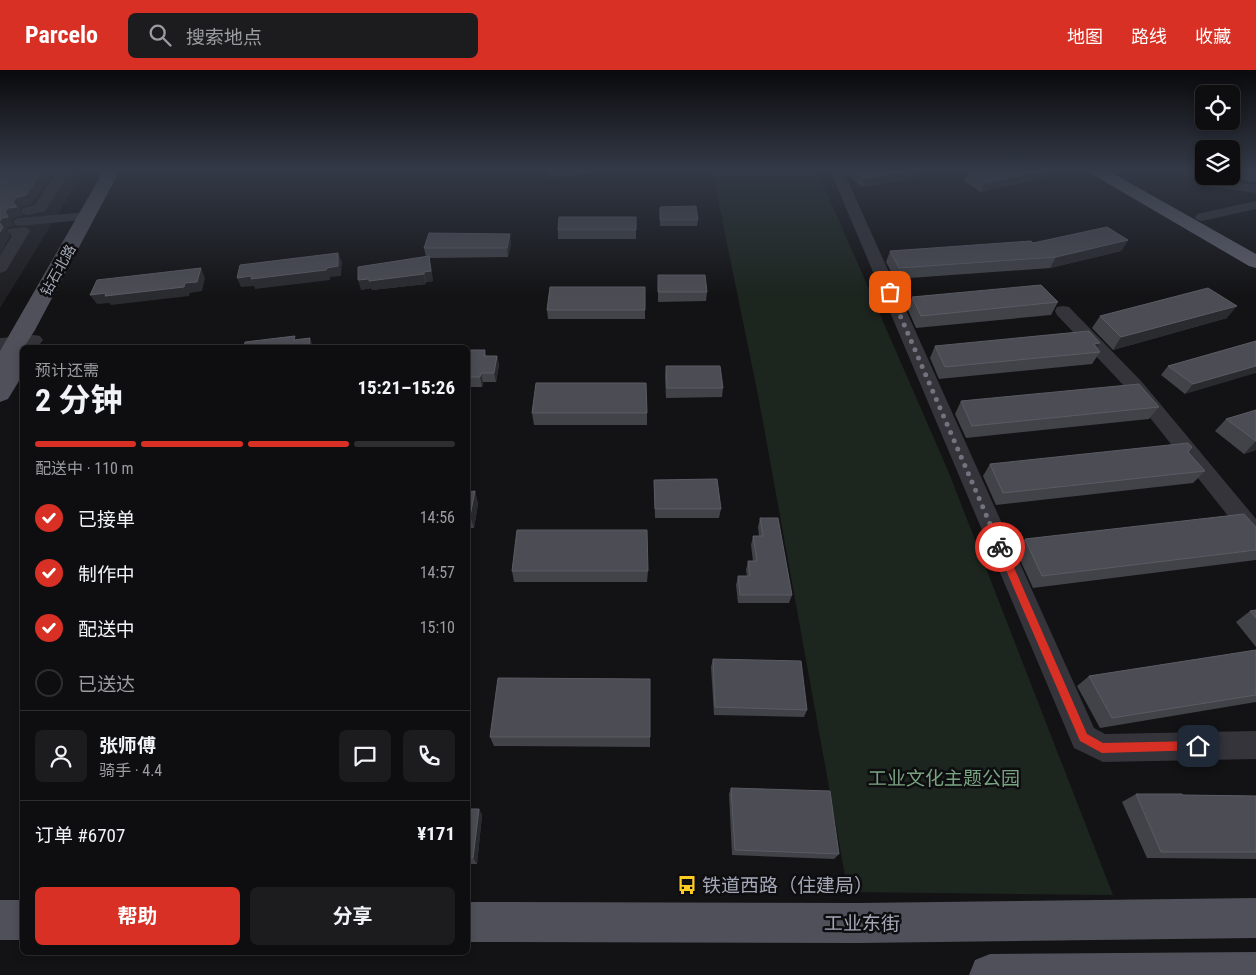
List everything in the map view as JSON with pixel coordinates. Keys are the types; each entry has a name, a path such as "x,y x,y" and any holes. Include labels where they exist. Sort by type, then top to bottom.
{"highway":[{"path":"1169,212 1256,262"},
{"path":"1194,212 1256,249"}],"main road":[{"name":"钻石北路","path":"21,345 89,212"},
{"name":"钻石北路","path":"22,345 54,306 104,212"},
{"name":"钻石北路","path":"0,368 20,347"},
{"name":"钻石北路","path":"0,394 20,347"},
{"name":"工业东街","path":"470,922 858,924 1256,918"},
{"path":"0,920 20,920"},
{"path":"990,975 1256,974"}],"street":[{"path":"21,222 34,212"},
{"path":"854,212 1084,738 1102,748 1256,745"},
{"path":"1202,217 1223,212"},
{"path":"21,222 87,216"},
{"path":"0,268 23,232 21,222"},
{"path":"1063,311 1135,386 1256,535"}],"shaded area":[{"path":"0,212 59,212 0,308"}],"green space":[{"name":"工业文化主题公园","path":"721,212 835,212 949,473 1113,895 848,892 759,400"}],"building":[{"path":"0,212 5,212 8,217 2,218 0,221"},
{"path":"660,212 697,212 698,220 660,220"},
{"path":"559,217 636,217 636,230 558,230"},
{"path":"1107,227 1128,240 1056,257 899,268 890,251 1031,241 1033,243"},
{"path":"429,233 510,234 507,248 424,248"},
{"path":"338,253 338,266 327,268 326,270 251,279 252,276 237,278 240,265"},
{"path":"429,256 431,271 424,272 424,274 369,281 369,279 358,280 358,267"},
{"path":"201,268 197,282 185,283 184,287 105,296 106,293 90,295 97,280"},
{"path":"658,275 705,275 707,292 658,292"},
{"path":"1041,285 1058,302 921,316 912,297"},
{"path":"550,287 645,287 645,310 547,310"},
{"path":"1208,288 1237,306 1121,337 1100,316"},
{"path":"1089,331 1100,343 1094,344 1100,352 945,367 935,346"},
{"path":"295,336 294,340 310,338 309,345 244,345 245,342"},
{"path":"1256,341 1256,366 1193,384 1168,366"},
{"path":"471,350 485,350 484,356 497,356 494,373 481,373 480,377 470,377"},
{"path":"666,366 720,366 723,388 667,388"},
{"path":"536,383 646,383 647,413 532,413"},
{"path":"1139,384 1159,407 972,426 961,401"},
{"path":"1256,410 1256,441 1226,419"},
{"path":"1188,443 1192,447 1188,452 1205,471 1003,493 990,464"},
{"path":"717,479 721,509 655,509 654,480"},
{"path":"475,491 470,516 470,492"},
{"path":"1244,514 1256,527 1256,550 1042,576 1025,539"},
{"path":"760,518 778,518 792,595 740,595 738,576 750,576 748,561 757,561 753,536 763,536"},
{"path":"517,530 647,530 648,571 512,571"},
{"path":"1256,610 1256,618 1250,611"},
{"path":"1256,650 1256,695 1112,718 1089,676"},
{"path":"713,659 801,661 807,710 715,707"},
{"path":"498,678 650,679 650,737 490,737"},
{"path":"731,788 830,791 839,854 735,850"},
{"path":"1136,794 1256,796 1256,852 1161,852"},
{"path":"470,809 479,809 473,858 470,858"}],"way so far":[{"path":"890,292 1000,547"}],"place":[{"name":"铁道西路（住建局）","path":"687,885"}],"route":[{"path":"1000,547 1084,738 1102,748 1198,746"}]}
